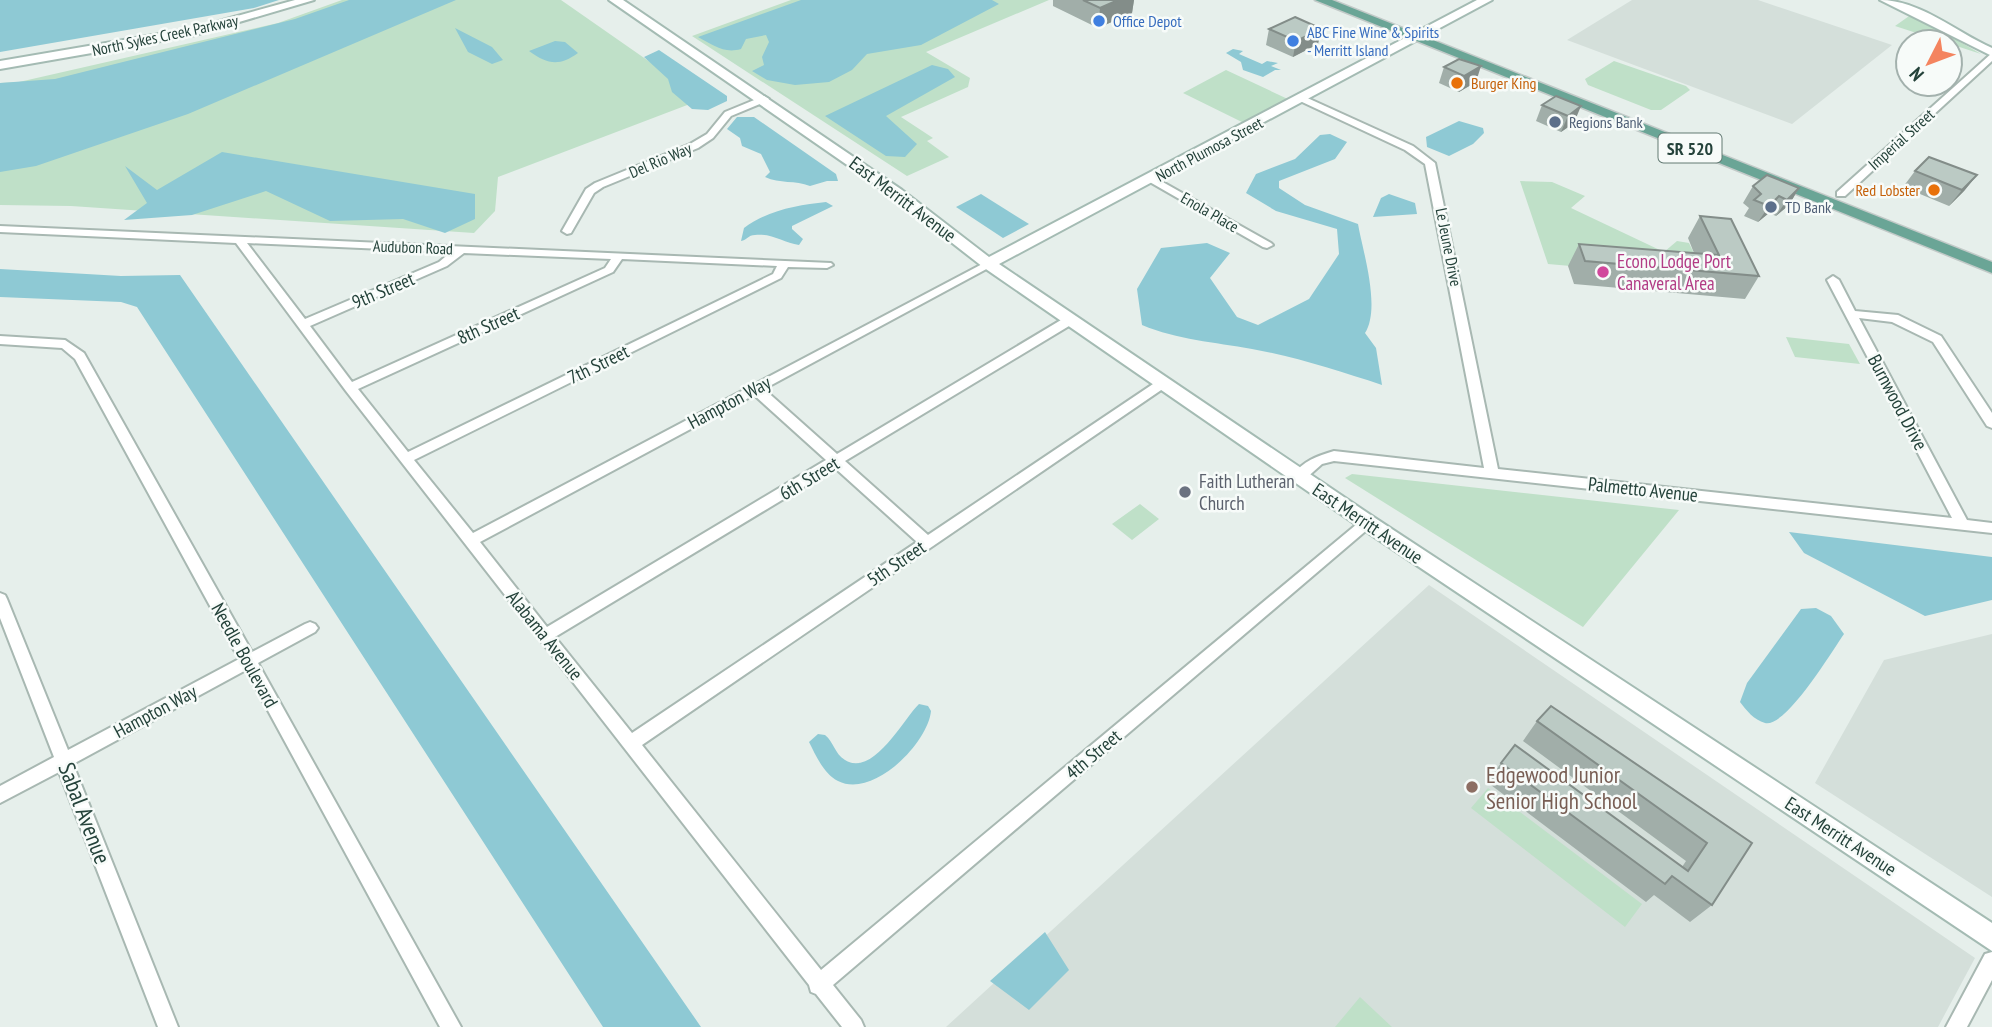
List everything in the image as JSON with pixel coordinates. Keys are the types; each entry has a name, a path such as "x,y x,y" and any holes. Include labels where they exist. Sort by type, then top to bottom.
{"main road":[{"name":"SR 520","path":"1321,0 1422,35 1841,194 1992,264"},
{"name":"SR 520","path":"1350,0 1422,35 1992,264"}],"street":[{"name":"North Sykes Creek Parkway","path":"0,65 195,31 308,0"},
{"name":"East Merritt Avenue","path":"615,0 764,99 897,192 988,264 1299,476 1992,938"},
{"name":"North Plumosa Street","path":"988,264 1486,0"},
{"path":"1886,0 1912,9 1992,54"},
{"name":"Imperial Street","path":"1841,194 1992,54"},
{"name":"Del Rio Way","path":"567,232 590,191 694,146 710,136 728,114 764,99"},
{"name":"Le Jeune Drive","path":"1303,99 1409,148 1430,163 1492,472"},
{"name":"Enola Place","path":"1152,179 1267,245"},
{"name":"Audubon Road","path":"0,229 827,265"},
{"name":"Alabama Avenue","path":"240,241 350,388 818,985 854,1027"},
{"name":"9th Street","path":"302,325 443,264 461,249"},
{"name":"8th Street","path":"350,388 609,270 619,255"},
{"name":"7th Street","path":"406,458 777,276 784,263"},
{"name":"Hampton Way","path":"470,541 988,264"},
{"name":"Burnwood Drive","path":"1833,279 1963,525"},
{"path":"1852,314 1894,318 1937,339 1992,423"},
{"name":"6th Street","path":"546,635 1070,320"},
{"name":"Needle Boulevard","path":"0,340 65,344 80,356 451,1027"},
{"name":"5th Street","path":"630,744 1163,383"},
{"path":"754,388 927,542"},
{"name":"Palmetto Avenue","path":"1299,476 1317,461 1334,456 1992,528"},
{"name":"4th Street","path":"818,985 1368,523"},
{"name":"Sabal Avenue","path":"0,599 168,1027"},
{"name":"Hampton Way","path":"0,795 310,628"},
{"path":"1956,1027 1992,961"}],"shaded area":[{"path":"1632,0 1758,0 1892,45 1792,124 1567,40"},
{"path":"1429,585 1975,958 1938,1027 946,1027"},
{"path":"1992,634 1992,897 1815,783 1884,660"}],"green space":[{"path":"342,0 561,0 703,99 498,177 495,211 474,233 71,206 0,205 0,83 19,82 278,23"},
{"path":"791,0 1049,0 926,52 970,78 968,87 901,117 933,138 927,141 949,157 907,176 692,36"},
{"path":"1912,14 1936,28 1901,28 1895,26"},
{"path":"1964,44 1981,54 1964,48"},
{"path":"1614,61 1686,86 1690,90 1661,110 1651,110 1588,85 1585,79"},
{"path":"1226,70 1292,101 1248,125 1183,93"},
{"path":"1520,181 1552,182 1585,196 1571,208 1664,252 1677,241 1689,243 1706,278 1548,264"},
{"path":"1786,337 1849,344 1860,364 1795,357"},
{"path":"1352,474 1679,510 1583,627 1345,478"},
{"path":"1140,504 1159,519 1132,540 1112,524"},
{"path":"1488,788 1642,904 1625,927 1471,808"},
{"path":"1360,997 1392,1027 1335,1027"}],"water":[{"path":"0,0 279,0 254,8 0,52"},
{"path":"349,0 456,0 188,114 36,166 0,172 0,83 55,79 295,19"},
{"path":"801,0 992,0 999,4 921,45 867,54 852,70 829,82 795,85 767,80 752,71 764,65 762,57 769,42 766,35 746,39 741,49 735,50 719,48 698,37"},
{"path":"455,28 492,47 503,60 492,64 468,52"},
{"path":"555,41 565,42 578,53 565,60 553,62 529,51"},
{"path":"1233,49 1243,51 1239,54 1262,64 1267,61 1278,63 1271,66 1281,70 1275,70 1263,77 1243,70 1241,62 1226,53"},
{"path":"659,50 727,96 727,101 708,110 692,109 672,92 668,79 644,57"},
{"path":"932,65 948,69 955,77 886,116 917,144 905,157 886,156 825,116"},
{"path":"737,117 754,117 836,174 838,181 810,186 765,177 770,172 761,154 742,146 740,138 727,129"},
{"path":"1459,121 1483,128 1484,133 1473,144 1449,156 1427,147 1426,137"},
{"path":"1330,134 1347,142 1335,159 1279,181 1279,188 1305,205 1358,224 1371,295 1369,322 1365,333 1376,348 1382,385 1285,356 1183,337 1142,325 1137,289 1161,248 1207,243 1230,253 1210,278 1237,317 1258,325 1309,299 1339,254 1337,229 1276,211 1246,193 1256,174 1295,159 1320,135"},
{"path":"222,152 475,194 475,219 445,233 403,219 330,221 266,191 192,215 124,220 147,203 125,166 157,190"},
{"path":"981,194 1029,224 1003,238 956,207"},
{"path":"1389,194 1415,203 1417,214 1373,217 1381,198"},
{"path":"826,202 833,206 792,226 803,239 799,245 761,235 741,241 744,228 763,217 794,207"},
{"path":"0,269 121,276 180,275 701,1027 603,1027 137,307 121,302 0,297"},
{"path":"1789,532 1992,557 1992,600 1925,616 1804,553"},
{"path":"1816,608 1831,616 1844,634 1785,714 1774,721 1761,722 1740,702 1747,683 1801,609"},
{"path":"919,704 928,706 931,711 928,724 920,738 897,765 867,782 852,784 833,778 821,764 809,742 818,734 825,735 845,760 856,763 866,761 887,744"},
{"path":"1045,932 1069,970 1029,1010 990,981"}],"building":[{"path":"1083,0 1118,0 1100,8"},
{"path":"1295,17 1322,29 1296,41 1269,29"},
{"path":"1459,59 1481,66 1464,76 1444,67"},
{"path":"1556,96 1581,106 1568,116 1542,105"},
{"path":"1929,157 1977,175 1962,190 1915,171"},
{"path":"1767,175 1799,188 1787,200 1779,196 1769,206 1754,200 1761,194 1753,186"},
{"path":"1700,216 1731,219 1759,276 1585,261 1579,244 1719,255"},
{"path":"1551,706 1752,843 1712,905 1672,876 1665,884 1501,763 1515,745 1688,871 1707,843 1537,721"}],"place":[{"name":"Office Depot","path":"1099,21"},
{"name":"ABC Fine Wine & Spirits - Merritt Island","path":"1293,41"},
{"name":"Burger King","path":"1457,83"},
{"name":"Regions Bank","path":"1555,122"},
{"name":"Red Lobster","path":"1934,190"},
{"name":"TD Bank","path":"1771,207"},
{"name":"Econo Lodge Port Canaveral Area","path":"1603,272"},
{"name":"Faith Lutheran Church","path":"1185,492"},
{"name":"Edgewood Junior Senior High School","path":"1472,787"}]}
